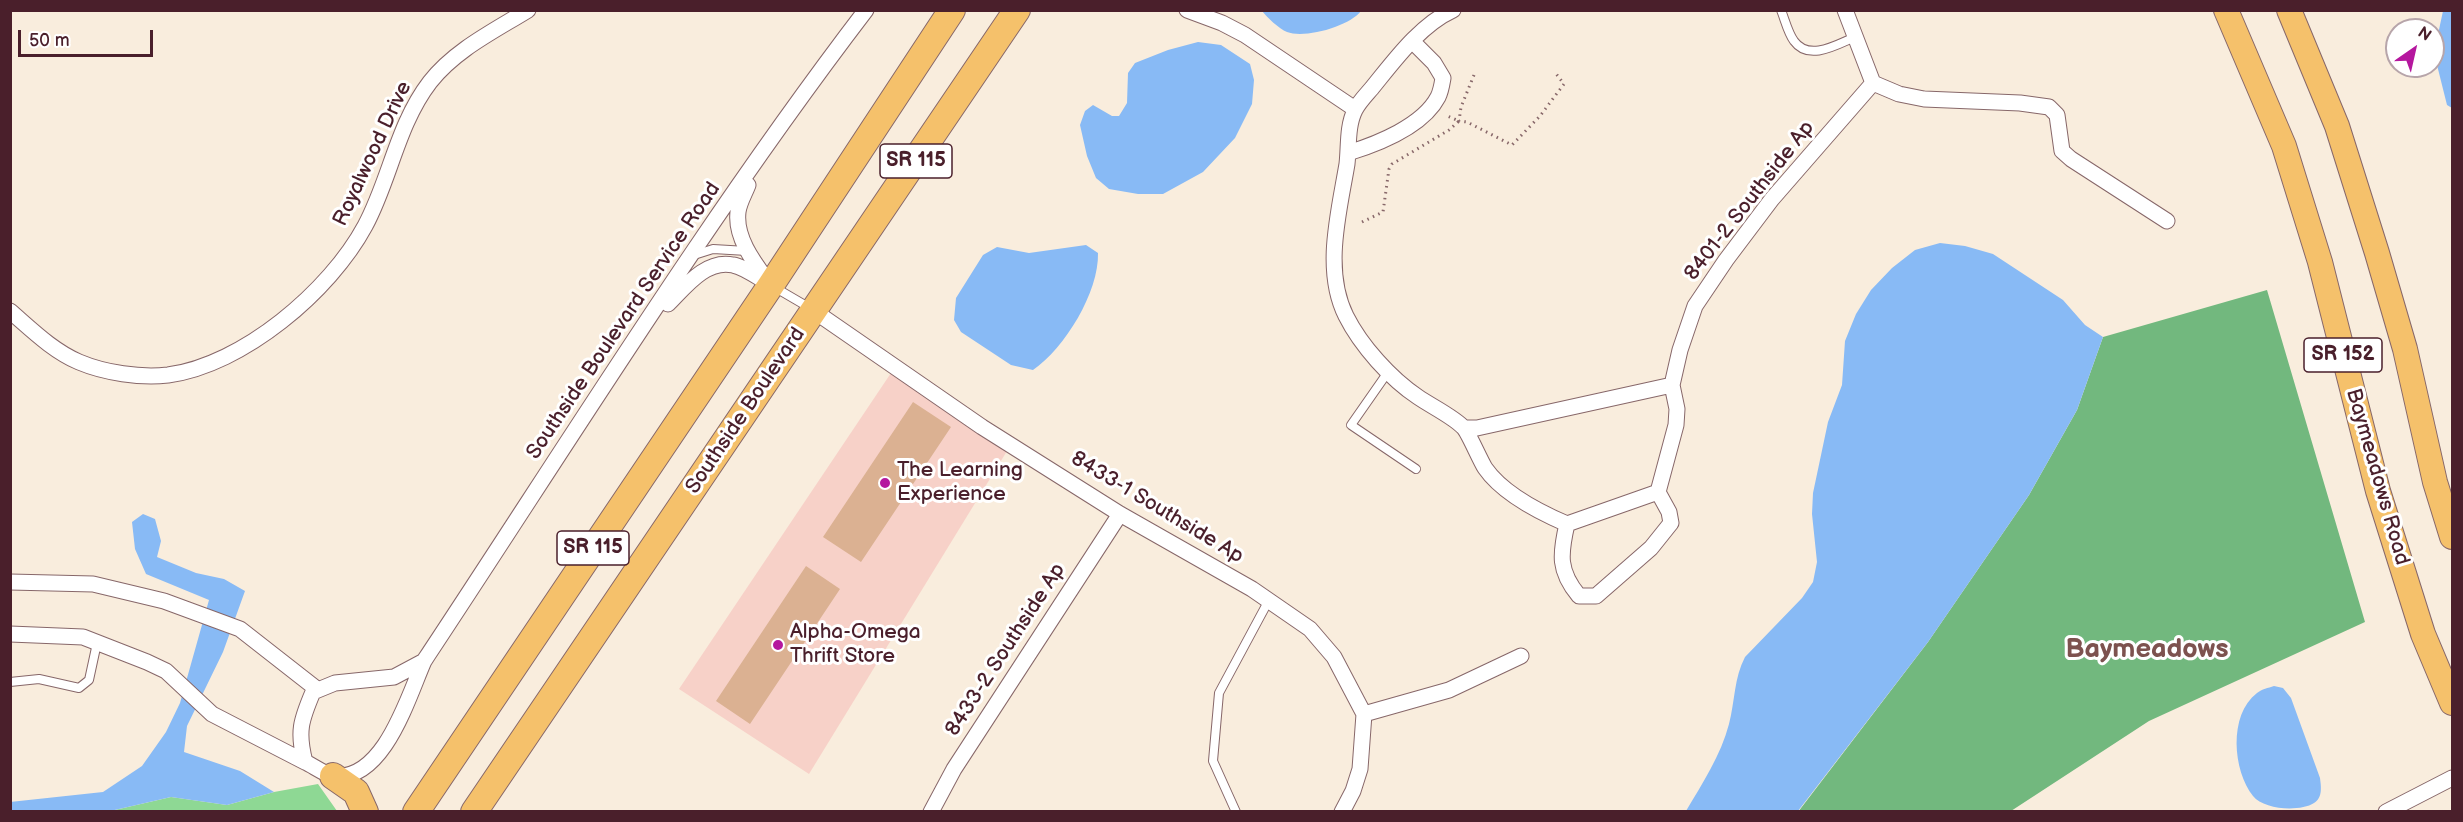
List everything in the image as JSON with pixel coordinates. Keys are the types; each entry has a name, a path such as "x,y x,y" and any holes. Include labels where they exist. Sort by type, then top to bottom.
{"highway":[{"name":"SR 115","path":"416,812 771,285 952,10"},
{"name":"Southside Boulevard","path":"481,807 1017,10"},
{"path":"333,776 356,792 365,812"}],"main road":[{"name":"Baymeadows Road","path":"2226,10 2284,146 2320,262 2378,491 2424,634 2452,703"},
{"name":"SR 152","path":"2289,10 2337,126 2405,349 2434,482 2452,537"}],"street":[{"name":"Royalwood Drive","path":"10,311 53,348 79,362 131,375 170,375 211,362 238,348 296,310 325,283 347,255 366,225 413,107 436,75 472,45 528,10"},
{"name":"Southside Boulevard Service Road","path":"333,776 358,773 379,755 396,724 424,661 692,255 763,151 866,10"},
{"path":"1186,10 1245,34 1355,109"},
{"path":"1453,10 1433,22 1392,62 1355,109 1350,126 1335,239 1335,272 1340,300 1347,317 1388,372 1411,393 1464,428 1474,451 1488,471 1502,485 1526,502 1568,524 1658,492 1669,512 1671,524 1651,548 1596,596 1579,596 1565,576 1561,564 1568,524"},
{"path":"1845,10 1873,83 1899,94 1924,99 2020,103 2049,107 2057,116 2062,151 2167,220"},
{"path":"1347,153 1381,143 1427,112 1439,96 1443,78 1434,63 1413,42"},
{"name":"8401-2 Southside Ap","path":"1658,492 1676,426 1677,409 1672,385 1685,332 1702,297 1773,199 1873,83"},
{"path":"763,151 738,209 738,224 748,251 771,285"},
{"path":"645,327 693,278 713,266 734,265 771,285"},
{"name":"8433-1 Southside Ap","path":"814,311 982,427 1120,514 1269,600 1310,629 1323,642 1344,674 1364,714"},
{"path":"1464,428 1477,428 1672,385"},
{"name":"8433-2 Southside Ap","path":"931,812 954,769 1120,514"},
{"path":"10,582 93,585 164,601 240,629 318,690 313,692 301,720 299,741 306,762"},
{"path":"10,634 83,637 166,671 212,714 333,776"},
{"path":"1342,812 1353,791 1360,769 1364,714 1449,690 1521,656"},
{"name":"Southside Boulevard Service Road","path":"318,690 335,683 394,677 424,661"},
{"path":"2386,812 2452,778"}],"lane":[{"path":"1781,10 1793,41 1800,47 1821,52 1855,37"},
{"path":"692,255 713,249 748,251"},
{"path":"771,285 814,311"},
{"path":"1388,372 1351,425 1416,469"},
{"path":"1236,812 1213,761 1219,693 1269,600"},
{"path":"10,682 39,679 79,688 89,680 97,643"}],"path":[{"path":"1430,108 1459,121 1467,122 1512,145 1540,116 1564,84 1554,71"},
{"path":"1362,222 1383,212 1389,169 1392,164 1449,130 1459,121 1461,107 1474,75"}],"shaded area":[{"path":"891,373 1007,451 809,774 679,689"}],"green space":[{"path":"2267,290 2365,622 2149,721 2011,811 1798,812 1928,642 2029,495 2077,410 2103,337"},
{"path":"318,784 337,811 106,812 171,797 227,805 274,792"}],"water":[{"path":"1262,11 1361,11 1347,22 1327,30 1295,34 1273,23"},
{"path":"2443,11 2452,11 2452,108 2447,105 2440,78 2445,78 2445,18 2442,18"},
{"path":"1198,42 1221,45 1250,64 1254,80 1252,104 1235,138 1203,172 1163,194 1138,194 1109,189 1096,178 1087,156 1080,125 1085,111 1093,105 1112,116 1119,116 1127,103 1128,73 1135,63 1168,50"},
{"path":"1940,243 1965,246 1993,254 2063,300 2085,325 2103,337 2077,410 2029,495 1928,642 1798,811 1686,811 1726,736 1739,673 1745,657 1802,598 1813,582 1817,562 1812,514 1813,493 1828,422 1842,385 1845,341 1856,314 1871,290 1892,268 1915,250"},
{"path":"1086,245 1098,253 1093,285 1068,334 1057,348 1033,370 1011,365 961,332 954,320 956,298 983,255 997,247 1029,253"},
{"path":"143,514 155,519 161,541 157,557 196,573 224,579 245,591 223,652 187,726 184,752 240,771 274,792 227,805 171,797 106,812 11,811 10,802 103,792 142,766 166,732 180,703 209,600 146,574 135,549 132,522"},
{"path":"2274,686 2283,688 2291,698 2320,778 2321,792 2317,801 2300,808 2273,807 2258,801 2246,785 2238,758 2237,743 2241,715 2257,693"}],"building":[{"path":"913,402 951,427 861,562 823,537"},
{"name":"Alpha-Omega Thrift Store","path":"806,566 840,589 750,724 716,701"}],"place":[{"name":"The Learning Experience","path":"885,483"},
{"name":"Alpha-Omega Thrift Store","path":"778,645"}],"district":[{"name":"Baymeadows","path":"2147,650"}]}
